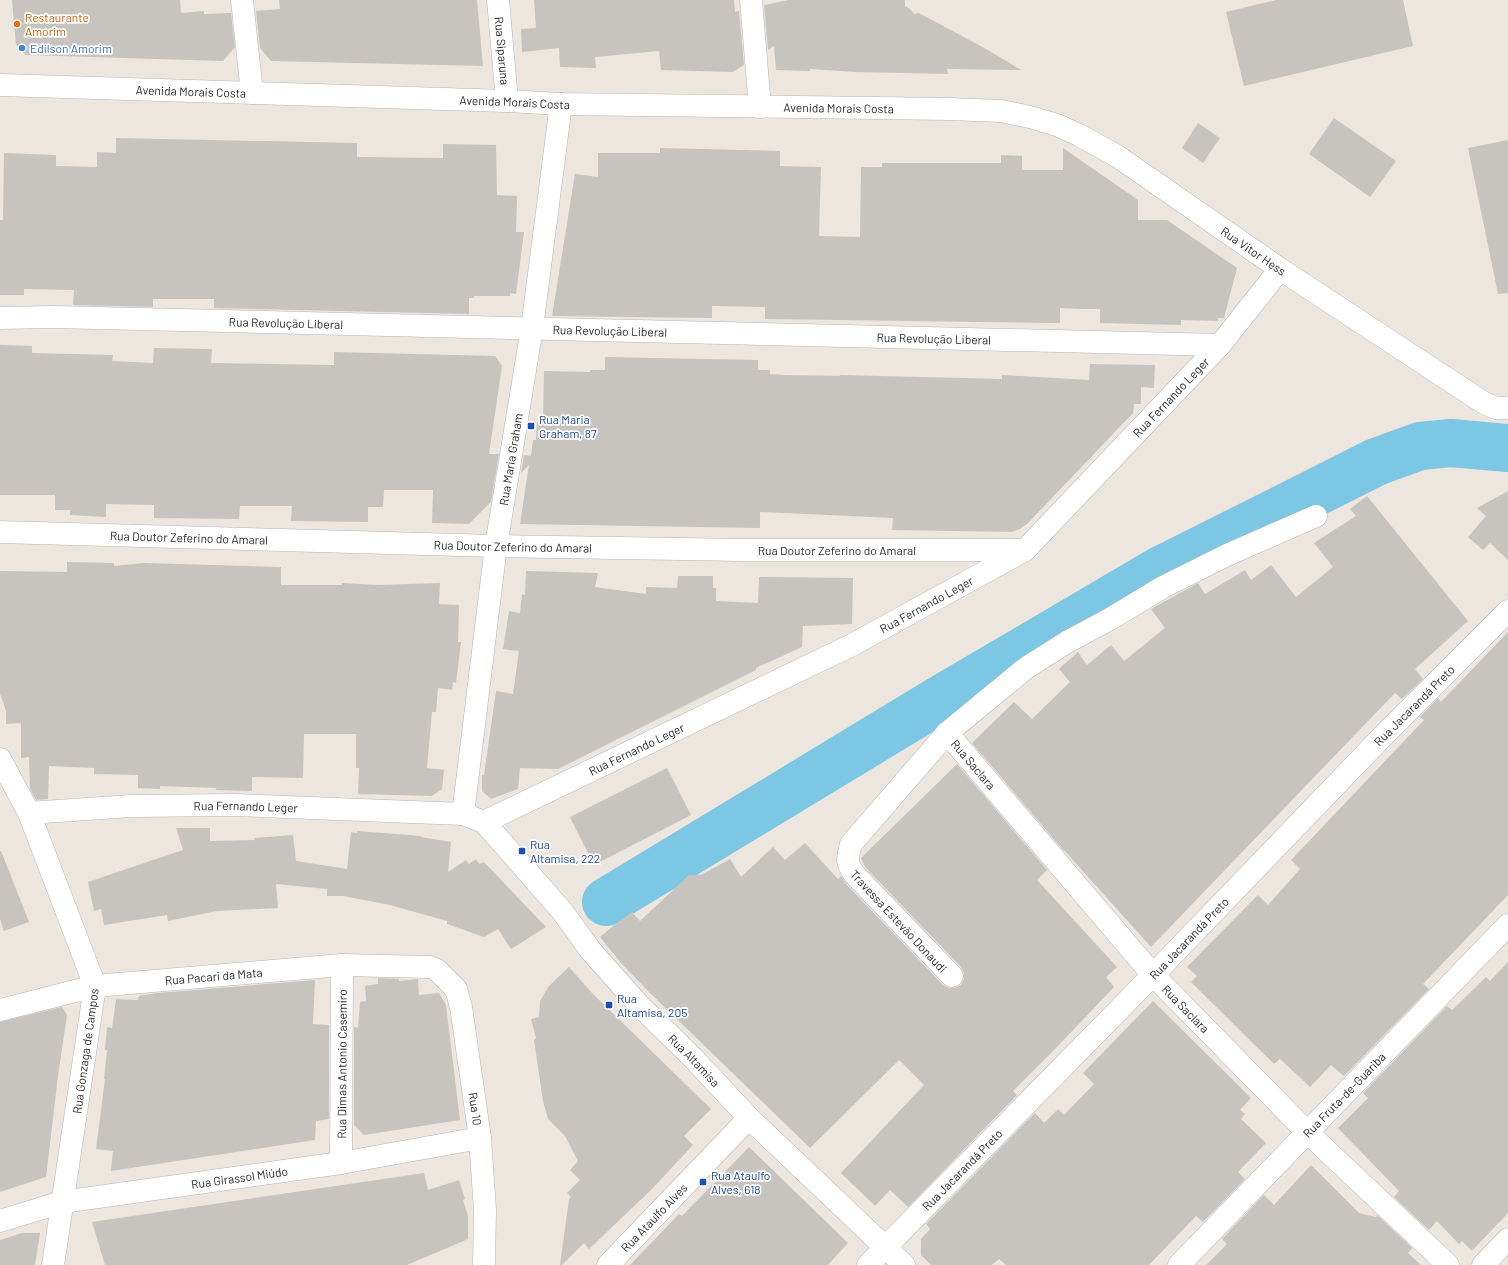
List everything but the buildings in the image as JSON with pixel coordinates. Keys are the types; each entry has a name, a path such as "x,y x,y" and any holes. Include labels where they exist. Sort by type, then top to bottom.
{"street":[{"path":"242,0 252,93"},
{"name":"Rua Siparuna","path":"498,0 508,101"},
{"path":"751,0 760,107"},
{"name":"Avenida Morais Costa","path":"0,85 508,101 561,104 994,111 1030,117"},
{"name":"Rua Maria Graham","path":"463,814 496,546 532,328 561,104"},
{"name":"Rua Vitor Hess","path":"1030,117 1057,125 1079,135 1117,156 1280,269 1484,403 1496,408 1508,408"},
{"name":"Rua Fernando Leger","path":"484,822 852,645 1025,550 1220,345 1280,269"},
{"name":"Rua Revolução Liberal","path":"0,318 53,317 1220,345"},
{"name":"Travessa Estevão Donaudi","path":"952,976 848,866 847,856 851,844 947,733 1026,668 1066,642 1110,619 1163,588 1227,555 1316,516"},
{"name":"Rua Doutor Zeferino do Amaral","path":"0,532 496,546 743,550 1025,550"},
{"name":"Rua Jacarandá Preto","path":"868,1265 1153,974 1382,737 1508,610"},
{"name":"Rua Saclara","path":"947,733 1153,974 1308,1132 1448,1265"},
{"name":"Rua Gonzaga de Campos","path":"1,766 29,813 96,986 53,1265"},
{"name":"Rua Fernando Leger","path":"29,813 131,806 235,806 463,814"},
{"name":"Rua Altamisa","path":"463,814 484,822 562,911 592,951 639,1005 693,1058 749,1118 904,1265"},
{"name":"Rua Fruta-de-Guariba","path":"1179,1265 1508,925"},
{"name":"Rua Pacari da Mata","path":"0,1010 96,986 342,965 430,967"},
{"name":"Rua Dimas Antonio Casemiro","path":"341,1163 342,965"},
{"name":"Rua 10","path":"430,967 437,970 456,989 461,1007 480,1138 485,1210 484,1265"},
{"name":"Rua Ataulfo Alves","path":"608,1265 749,1118"},
{"name":"Rua Girassol Miúdo","path":"0,1221 62,1202 341,1163 480,1138"},
{"path":"1483,1265 1508,1239"}],"waterway":[{"path":"606,902 941,699 1159,571 1376,462 1420,446 1451,443 1508,448"}],"place":[{"name":"Restaurante Amorim","path":"17,24"},
{"name":"Edilson Amorim","path":"22,48"},
{"name":"Rua Maria Graham, 87","path":"531,426"},
{"name":"Rua Altamisa, 222","path":"522,851"},
{"name":"Rua Altamisa, 205","path":"609,1005"},
{"name":"Rua Ataulfo Alves, 618","path":"703,1182"}]}
